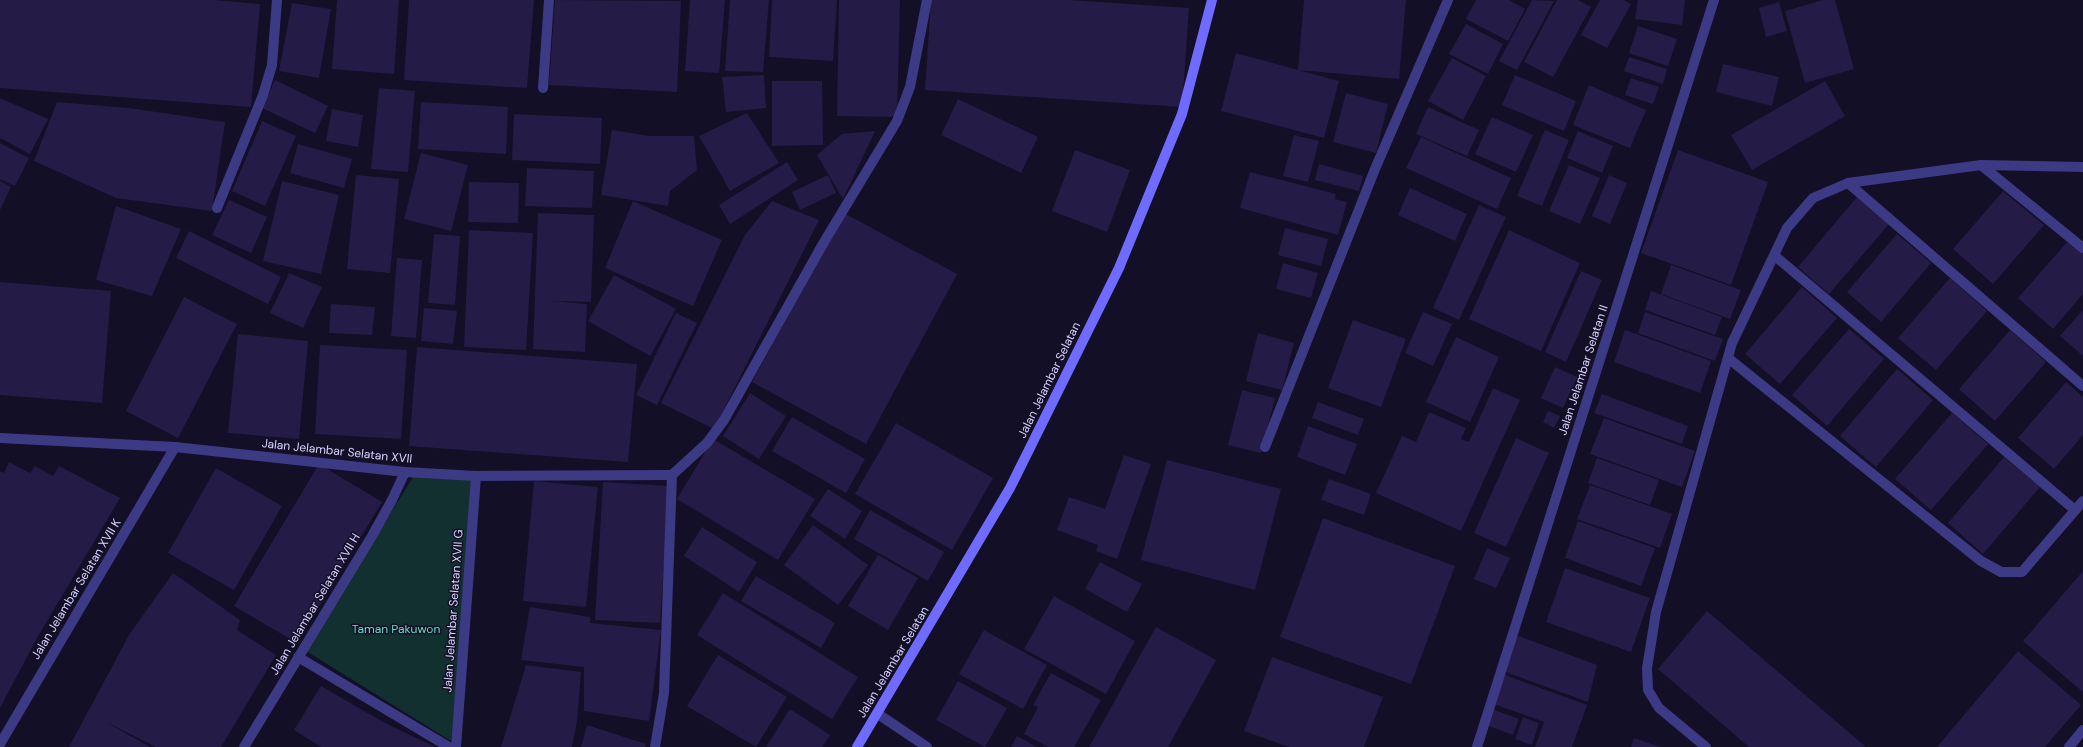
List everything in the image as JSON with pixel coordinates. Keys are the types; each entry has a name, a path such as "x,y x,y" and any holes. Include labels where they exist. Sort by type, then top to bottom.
{"street":[{"path":"217,208 263,95 270,72 277,0"},
{"path":"543,88 549,0"},
{"path":"655,747 664,693 672,475 706,443 724,420 824,242 897,121 910,87 927,0"},
{"name":"Jalan Jelambar Selatan","path":"857,747 878,714 1010,488 1119,268 1182,114 1212,0"},
{"path":"1265,447 1375,169 1448,0"},
{"name":"Jalan Jelambar Selatan II","path":"1477,747 1714,0"},
{"path":"1981,165 2083,248"},
{"path":"1706,747 1659,708 1648,690 1647,668 1656,612 1732,343 1775,256 1787,228 1813,198 1848,183 1981,165 2083,166"},
{"path":"1848,183 2083,386"},
{"path":"1775,256 2075,510"},
{"path":"1728,358 1981,561 2001,572 2022,572 2083,501"},
{"name":"Jalan Jelambar Selatan XVII","path":"0,438 175,447 405,472 476,476 672,475"},
{"name":"Jalan Jelambar Selatan XVII K","path":"0,744 175,447"},
{"name":"Jalan Jelambar Selatan XVII H","path":"244,747 372,536 405,472"},
{"name":"Jalan Jelambar Selatan XVII G","path":"456,747 476,476"},
{"path":"298,658 449,747"},
{"path":"878,714 927,747"},
{"path":"2070,747 2083,730"}],"green space":[{"name":"Taman Pakuwon","path":"413,477 478,477 451,741 306,651"}],"building":[{"path":"0,0 214,0 260,4 251,107 0,88"},
{"path":"337,0 399,0 394,74 332,69"},
{"path":"409,0 534,0 527,88 404,80"},
{"path":"555,0 681,1 677,92 549,85"},
{"path":"690,0 725,0 719,73 685,71"},
{"path":"730,0 769,0 763,72 725,71"},
{"path":"772,0 837,0 833,61 769,57"},
{"path":"839,0 900,0 897,117 837,116"},
{"path":"931,0 1069,0 1189,8 1182,107 925,90"},
{"path":"1304,0 1406,0 1399,79 1298,70"},
{"path":"1476,0 1509,0 1525,9 1508,41 1466,19"},
{"path":"1532,0 1554,1 1517,70 1499,61"},
{"path":"1557,0 1578,0 1591,7 1553,77 1524,62"},
{"path":"1600,0 1623,0 1631,4 1607,48 1581,35"},
{"path":"1638,0 1685,0 1682,25 1635,19"},
{"path":"1823,0 1835,0 1854,69 1805,83 1785,11"},
{"path":"1779,2 1787,31 1766,37 1759,8"},
{"path":"292,3 331,9 319,78 279,71"},
{"path":"1466,24 1503,44 1488,74 1449,54"},
{"path":"1638,26 1677,39 1668,66 1629,53"},
{"path":"1236,53 1339,81 1324,138 1221,111"},
{"path":"1629,57 1667,69 1663,84 1624,71"},
{"path":"1452,58 1486,76 1463,120 1428,101"},
{"path":"1723,64 1779,77 1772,106 1716,92"},
{"path":"764,75 766,108 726,112 722,77"},
{"path":"1515,75 1576,101 1564,131 1502,105"},
{"path":"1631,78 1659,87 1653,104 1625,95"},
{"path":"275,80 328,106 315,133 262,108"},
{"path":"772,81 822,81 823,145 772,146"},
{"path":"1825,81 1845,116 1752,170 1731,135"},
{"path":"1589,85 1646,110 1630,148 1573,125"},
{"path":"379,88 415,91 408,172 371,169"},
{"path":"1346,93 1388,104 1376,153 1333,142"},
{"path":"0,98 48,119 30,154 0,138"},
{"path":"958,99 1038,137 1021,173 941,135"},
{"path":"57,102 129,108 225,122 212,211 116,198 34,161"},
{"path":"421,102 508,107 506,154 418,149"},
{"path":"1428,107 1479,130 1467,156 1416,134"},
{"path":"332,109 363,115 358,147 326,141"},
{"path":"747,113 779,163 730,191 699,136"},
{"path":"514,114 602,118 600,164 512,160"},
{"path":"1492,117 1533,135 1516,172 1475,154"},
{"path":"262,121 296,136 265,206 232,191"},
{"path":"612,130 650,136 694,136 697,170 670,191 668,206 601,195"},
{"path":"1545,130 1569,140 1542,206 1517,196"},
{"path":"875,131 843,199 817,155 842,134"},
{"path":"1578,131 1613,146 1602,173 1567,158"},
{"path":"1294,135 1319,141 1308,182 1283,176"},
{"path":"1421,137 1511,178 1497,209 1406,168"},
{"path":"0,143 29,158 15,186 0,179"},
{"path":"298,144 352,159 344,188 290,173"},
{"path":"1075,150 1130,170 1107,232 1052,211"},
{"path":"1678,150 1768,182 1731,285 1641,253"},
{"path":"421,153 468,165 451,231 404,219"},
{"path":"787,162 798,180 730,224 719,205"},
{"path":"1319,164 1363,176 1359,191 1315,180"},
{"path":"1569,165 1600,178 1580,224 1549,211"},
{"path":"527,168 594,171 592,208 525,206"},
{"path":"1250,172 1336,194 1335,199 1347,202 1338,235 1240,208"},
{"path":"356,175 399,179 390,273 347,269"},
{"path":"828,175 836,193 800,210 792,192"},
{"path":"1609,175 1627,183 1610,224 1592,216"},
{"path":"0,181 11,187 0,210"},
{"path":"282,181 339,195 321,274 263,261"},
{"path":"469,182 519,183 518,223 468,222"},
{"path":"1410,188 1467,214 1455,241 1398,215"},
{"path":"2003,191 2044,225 1993,284 1953,249"},
{"path":"1857,197 1889,224 1829,294 1798,267"},
{"path":"229,200 267,217 251,253 212,235"},
{"path":"633,201 722,240 693,306 605,268"},
{"path":"772,201 819,220 714,429 661,403 745,235"},
{"path":"1479,205 1506,217 1459,320 1433,308"},
{"path":"116,206 181,229 152,296 96,280"},
{"path":"538,213 594,215 591,302 551,301 587,304 585,352 533,349"},
{"path":"844,213 957,274 866,444 752,382"},
{"path":"1285,228 1328,239 1321,266 1278,255"},
{"path":"469,230 533,233 526,350 464,347"},
{"path":"1509,230 1580,263 1541,351 1469,319"},
{"path":"189,231 281,277 268,304 176,258"},
{"path":"434,234 460,236 455,305 428,303"},
{"path":"1897,234 1931,263 1881,322 1847,292"},
{"path":"2068,241 2083,253 2083,294 2053,329 2018,298"},
{"path":"397,258 422,260 416,338 391,336"},
{"path":"1283,263 1318,273 1311,298 1276,289"},
{"path":"1671,265 1741,290 1730,319 1661,294"},
{"path":"1581,271 1602,280 1566,362 1545,352"},
{"path":"289,273 322,287 303,328 270,313"},
{"path":"614,275 676,309 650,356 588,321"},
{"path":"1950,278 1987,311 1936,370 1898,338"},
{"path":"0,282 111,291 102,403 0,395"},
{"path":"1802,287 1837,318 1780,384 1745,354"},
{"path":"1651,291 1722,317 1715,335 1645,310"},
{"path":"184,297 237,324 178,438 126,411"},
{"path":"331,304 375,307 372,335 329,333"},
{"path":"424,308 457,311 453,344 421,341"},
{"path":"2083,310 2083,356 2060,336"},
{"path":"1423,312 1452,324 1433,366 1405,353"},
{"path":"1645,312 1723,339 1715,361 1638,333"},
{"path":"676,313 697,323 657,405 636,395"},
{"path":"1353,320 1406,339 1381,407 1328,388"},
{"path":"1849,329 1884,359 1827,426 1792,395"},
{"path":"1625,330 1711,361 1700,393 1614,362"},
{"path":"2010,330 2046,362 1995,421 1959,389"},
{"path":"1258,333 1294,343 1282,390 1246,381"},
{"path":"238,334 308,341 299,439 228,433"},
{"path":"1456,337 1499,357 1470,422 1426,402"},
{"path":"320,345 407,350 401,439 315,434"},
{"path":"417,347 637,364 628,462 409,446"},
{"path":"1555,367 1577,377 1563,408 1541,398"},
{"path":"1897,369 1933,400 1876,467 1840,436"},
{"path":"2066,382 2083,397 2083,435 2054,469 2018,438"},
{"path":"1493,388 1520,400 1461,531 1376,493 1402,436 1416,442 1429,412 1466,428 1461,439 1469,442"},
{"path":"1242,390 1275,398 1261,453 1228,445"},
{"path":"750,393 786,416 759,459 723,436"},
{"path":"1602,394 1688,426 1682,444 1594,413"},
{"path":"1318,402 1364,419 1358,435 1312,418"},
{"path":"1548,411 1560,416 1554,428 1543,422"},
{"path":"1952,413 1988,444 1931,510 1895,479"},
{"path":"792,417 865,459 846,493 772,451"},
{"path":"1604,418 1695,451 1682,487 1590,454"},
{"path":"896,423 993,478 952,550 855,494"},
{"path":"1308,426 1357,444 1345,475 1297,457"},
{"path":"1516,438 1549,453 1506,547 1474,533"},
{"path":"713,439 815,499 778,560 677,499"},
{"path":"1124,455 1151,464 1117,559 1096,551 1098,545 1057,530 1069,497 1105,509"},
{"path":"2004,457 2040,487 1983,554 1948,523"},
{"path":"1597,458 1659,480 1650,505 1588,483"},
{"path":"1167,460 1281,489 1255,590 1141,560"},
{"path":"9,462 30,473 35,466 53,476 59,466 120,498 37,638 0,708 0,471 4,473"},
{"path":"319,464 382,502 297,643 234,606"},
{"path":"216,468 282,506 234,590 168,553"},
{"path":"1329,479 1371,494 1364,515 1321,500"},
{"path":"534,481 598,487 586,607 523,601"},
{"path":"603,482 669,486 660,623 595,620"},
{"path":"1590,485 1672,514 1660,548 1577,519"},
{"path":"828,489 862,511 845,539 810,516"},
{"path":"870,510 944,552 928,581 854,539"},
{"path":"1323,518 1455,566 1411,684 1280,637"},
{"path":"1578,521 1655,548 1641,586 1565,558"},
{"path":"813,525 868,565 838,605 784,565"},
{"path":"702,527 757,562 739,592 684,556"},
{"path":"1487,548 1510,558 1496,588 1474,579"},
{"path":"878,555 918,578 888,630 848,606"},
{"path":"1100,562 1142,584 1127,612 1085,589"},
{"path":"1565,568 1650,598 1631,652 1546,622"},
{"path":"2083,571 2083,692 2023,641"},
{"path":"173,573 240,620 237,630 276,655 221,747 156,747 106,722 150,747 69,747 129,635"},
{"path":"756,576 835,623 821,648 741,601"},
{"path":"723,593 858,677 832,719 697,635"},
{"path":"1054,596 1135,641 1106,694 1024,649"},
{"path":"530,607 590,617 590,623 661,630 649,721 584,711 584,667 521,660"},
{"path":"1707,611 1866,747 1749,747 1658,669"},
{"path":"1156,627 1216,660 1168,747 1089,747"},
{"path":"984,630 1047,665 1023,709 959,674"},
{"path":"1516,635 1597,665 1588,702 1503,671"},
{"path":"2018,651 2081,705 2045,747 1937,747"},
{"path":"718,655 787,697 756,747 687,706"},
{"path":"1272,657 1383,697 1364,747 1289,747 1244,731"},
{"path":"526,665 581,672 577,721 572,747 501,747"},
{"path":"1051,673 1101,700 1074,747 1048,747 1024,734 1038,707 1033,705"},
{"path":"1505,675 1587,705 1572,747 1535,747 1544,722 1494,704"},
{"path":"958,681 1007,708 985,747 936,720"},
{"path":"321,686 385,723 435,747 321,747 294,730"},
{"path":"790,709 830,735 822,747 766,747"},
{"path":"1492,709 1519,719 1513,735 1486,725"},
{"path":"1523,717 1539,723 1532,745 1515,739"},
{"path":"587,725 646,744 645,747 581,747"},
{"path":"1017,736 1037,747 1011,747"},
{"path":"1634,738 1660,747 1631,747"}]}
